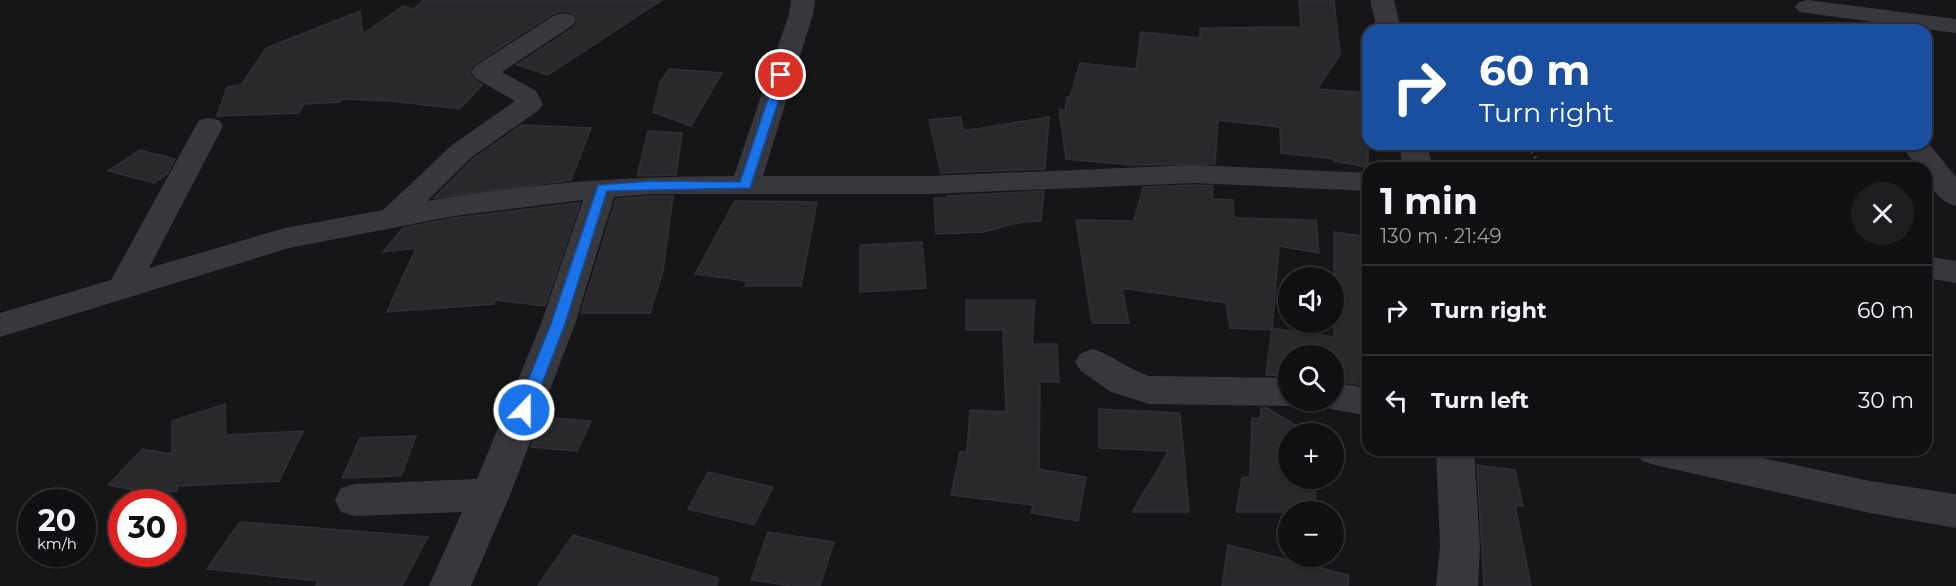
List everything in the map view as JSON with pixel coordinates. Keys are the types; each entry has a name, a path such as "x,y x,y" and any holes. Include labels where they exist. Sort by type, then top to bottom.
{"street":[{"path":"745,186 801,14 803,0"},
{"path":"1382,0 1388,24"},
{"path":"1802,4 1956,26"},
{"path":"1802,4 1820,24"},
{"path":"394,216 462,151 529,104 527,97 484,72 564,20"},
{"path":"123,287 209,126"},
{"path":"1919,150 1928,162"},
{"path":"1932,167 1956,197"},
{"path":"0,325 285,238 454,206 602,188 653,185 929,185 1193,174 1362,182"},
{"path":"450,586 490,495 558,324 602,188"},
{"path":"1932,268 1956,273"},
{"path":"1093,362 1124,382 1149,390 1278,392"},
{"path":"1344,398 1362,401"},
{"path":"1455,456 1460,546 1457,586"},
{"path":"1682,456 1870,497 1956,511"},
{"path":"355,500 490,495"}],"path":[{"path":"1529,150 1538,162"}],"building":[{"path":"424,0 662,0 548,75 517,65 574,27 578,21 573,13 564,11 554,13 473,65 469,73 482,85 460,109 392,101 342,99 340,102 304,104 299,113 217,116 227,87 241,85 266,48 360,11 363,34 403,6 414,9"},
{"path":"1299,0 1334,0 1340,55 1317,89 1362,93 1362,150 1368,150 1368,162 1362,162 1362,166 1334,161 1334,159 1281,153 1280,127 1218,120 1215,164 1132,165 1066,159 1059,109 1065,110 1067,97 1070,97 1080,63 1136,69 1141,32 1200,38 1200,28 1301,27"},
{"path":"669,69 722,73 691,126 653,112 660,83"},
{"path":"960,117 964,131 1049,117 1045,169 941,173 929,120"},
{"path":"522,125 591,128 571,180 434,198 473,159"},
{"path":"648,131 682,133 676,175 637,176"},
{"path":"140,150 175,159 167,174 154,183 108,171"},
{"path":"1213,186 1212,199 1233,200 1234,218 1316,220 1319,253 1279,246 1272,330 1230,328 1226,303 1122,288 1129,323 1092,323 1076,220 1134,221 1143,187"},
{"path":"1044,191 1041,221 1022,222 983,232 936,234 934,198"},
{"path":"673,196 663,271 650,313 581,313 616,199"},
{"path":"735,201 817,202 801,286 745,286 747,281 695,274"},
{"path":"580,203 545,306 495,300 494,304 387,312 416,248 383,252 403,228 454,218"},
{"path":"1334,232 1362,236 1362,385 1344,382 1344,345 1278,345 1278,376 1266,375 1272,328 1278,329 1278,333 1306,333 1334,337 1334,333 1344,333 1344,267 1334,267"},
{"path":"922,242 926,288 860,292 860,245"},
{"path":"966,300 1035,300 1032,344 1057,344 1059,382 1040,382 1039,469 1086,477 1078,521 1031,513 1033,505 951,495 960,452 967,452 970,410 1006,412 1003,330 966,330"},
{"path":"225,404 226,435 303,431 279,481 177,486 177,489 130,489 108,485 143,449 172,454 172,421"},
{"path":"1261,408 1267,408 1292,423 1278,423 1278,489 1316,489 1315,501 1278,501 1278,512 1236,512 1242,478 1250,477 1252,418 1260,419"},
{"path":"1099,409 1180,413 1189,512 1132,512 1169,451 1099,448"},
{"path":"542,417 591,421 577,451 531,447"},
{"path":"416,436 401,476 342,478 360,438"},
{"path":"1477,465 1515,470 1523,506 1515,505 1531,586 1484,586"},
{"path":"708,472 773,487 754,525 688,509"},
{"path":"240,522 428,537 402,586 316,586 318,581 207,569"},
{"path":"768,532 834,542 820,586 794,586 751,580"},
{"path":"573,535 718,578 717,586 538,586"},
{"path":"1228,545 1278,557 1278,567 1317,567 1349,575 1348,586 1222,586"}],"route":[{"path":"524,410 558,324 602,188 653,185 745,186 781,75"}]}
